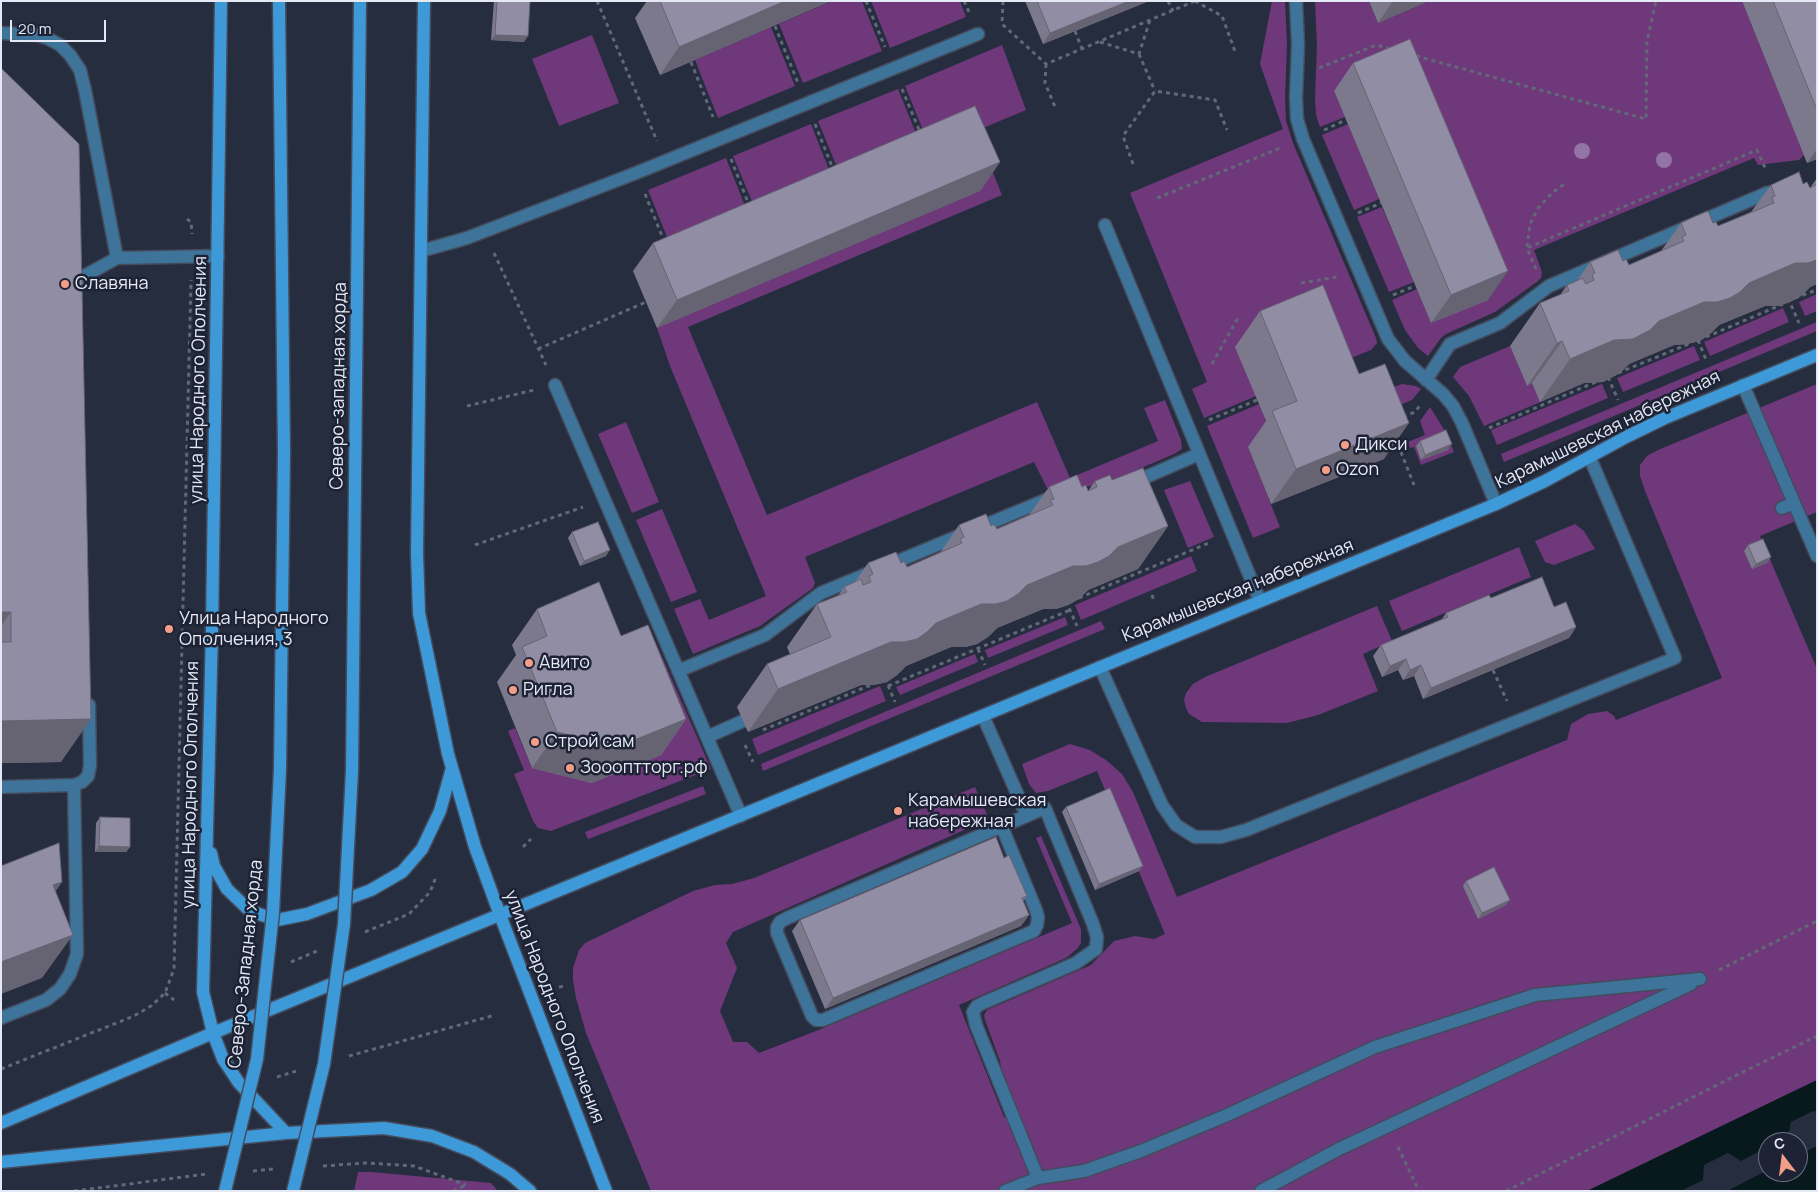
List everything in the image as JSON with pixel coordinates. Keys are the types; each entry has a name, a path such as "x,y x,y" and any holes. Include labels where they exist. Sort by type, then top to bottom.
{"main road":[{"name":"улица Народного Ополчения","path":"221,1 208,839 203,992 213,1032 223,1059 239,1083 286,1133"},
{"name":"Северо-Западная хорда","path":"225,1191 256,1059 273,913 280,769 284,452 279,1"},
{"name":"Северо-западная хорда","path":"293,1191 324,1064 344,924 352,771 360,1"},
{"name":"улица Народного Ополчения","path":"424,1 417,553 419,613 452,768 475,847 606,1191"},
{"name":"Карамышевская набережная","path":"1,1123 213,1032 1496,504 1546,481 1657,422 1817,355"},
{"path":"208,839 214,866 227,890 250,911 276,920 307,914 371,890 402,872 422,849 440,811 452,768"},
{"path":"1,1162 286,1133 384,1128 432,1136 474,1152 510,1174 530,1191"}],"lane":[{"path":"1296,1 1298,45 1297,119 1303,139 1388,339 1404,362 1443,394 1453,406 1470,441 1496,504"},
{"path":"1,33 37,35 47,38 60,45 70,55 80,70 117,258"},
{"path":"421,251 467,238 636,173 978,34"},
{"path":"1426,380 1450,344 1500,323 1549,286 1767,193 1793,190"},
{"path":"1105,225 1260,601"},
{"path":"77,280 117,258 218,256"},
{"path":"555,385 740,816"},
{"path":"1743,385 1817,556"},
{"path":"1119,488 1198,454"},
{"path":"1100,667 1162,805 1176,825 1195,837 1221,837 1246,830 1675,658 1590,458"},
{"path":"678,671 765,635 821,593 1048,499 1066,498"},
{"path":"1782,508 1794,503"},
{"path":"1,787 74,785 82,782 88,776 90,766 89,689"},
{"path":"983,716 1027,816"},
{"path":"707,737 744,721"},
{"path":"1,1018 46,1000 60,989 70,974 77,954 71,859 74,785"},
{"path":"1002,827 1036,910 1038,917 1034,932 829,1018 816,1020 812,1016 779,940 777,927 780,922 1045,808 1098,936 1096,949 1082,960 977,1006 973,1012 976,1025 1038,1178"},
{"path":"1005,1191 1038,1178 1084,1171 1141,1151 1225,1116 1375,1047 1535,995 1700,979"},
{"path":"1261,1191 1339,1149 1700,979"}],"path":[{"path":"598,1 658,146"},
{"path":"1003,1 1002,24 1046,64"},
{"path":"1168,1 1173,11"},
{"path":"1046,64 1195,1 1222,16 1236,54"},
{"path":"1415,55 1646,119 1648,41 1656,1"},
{"path":"1150,20 1139,54 1155,92"},
{"path":"1075,31 1082,49"},
{"path":"1100,41 1139,54"},
{"path":"1312,70 1376,45 1396,50"},
{"path":"1046,64 1045,83 1056,109"},
{"path":"1155,92 1215,100 1227,130"},
{"path":"1133,164 1123,136 1155,92"},
{"path":"1157,198 1346,120"},
{"path":"1527,248 1757,150 1775,192"},
{"path":"636,173 666,247"},
{"path":"1545,290 1527,248 1530,224 1538,208 1551,194 1567,182"},
{"path":"1352,215 1380,203"},
{"path":"1,1069 134,1016 151,1006 165,993 174,969 192,230 191,222 187,219"},
{"path":"467,406 555,385 492,248"},
{"path":"1301,283 1361,274"},
{"path":"1387,298 1415,286"},
{"path":"1608,377 1817,290"},
{"path":"1787,296 1799,324"},
{"path":"538,349 646,302"},
{"path":"1212,364 1240,316"},
{"path":"1698,340 1708,362"},
{"path":"1605,369 1618,400"},
{"path":"1482,431 1599,381"},
{"path":"1189,429 1257,400"},
{"path":"1398,419 1415,412 1419,406"},
{"path":"1393,430 1414,485"},
{"path":"475,545 604,500"},
{"path":"1067,603 1218,539"},
{"path":"1063,594 1077,626"},
{"path":"1152,595 1154,601"},
{"path":"888,686 1070,610"},
{"path":"978,649 985,665"},
{"path":"1493,670 1516,721"},
{"path":"882,671 894,702"},
{"path":"761,731 876,683"},
{"path":"743,738 753,762"},
{"path":"523,847 531,839"},
{"path":"1700,979 1817,921"},
{"path":"559,987 567,986"},
{"path":"165,993 174,1000"},
{"path":"343,1058 495,1015"},
{"path":"1506,1191 1745,1070 1817,1036"},
{"path":"268,1079 305,1069"},
{"path":"1387,1126 1419,1191"},
{"path":"453,1191 466,1185"}],"shaded area":[{"path":"832,1 862,1 882,51 803,83 779,24"},
{"path":"871,1 960,1 966,17 890,48"},
{"path":"1272,1 1285,1 1287,45 1286,121 1293,143 1377,343 1371,350 1318,371 1236,347 1256,396 1204,418 1192,389 1207,382 1130,193 1283,129 1260,64"},
{"path":"1315,1 1369,1 1378,23 1430,1 1742,1 1804,155 1799,160 1758,165 1754,158 1534,250 1542,272 1541,278 1538,281 1495,312 1446,334 1428,356 1418,348 1405,330 1392,300 1417,289 1431,323 1488,299 1334,91 1345,117 1320,127 1316,115 1315,98 1317,45"},
{"path":"771,27 795,86 718,118 695,60"},
{"path":"592,35 619,103 559,126 532,59"},
{"path":"1002,45 1026,110 976,131 1002,195 688,327 767,515 1037,402 1070,478 1158,441 1144,408 1165,400 1181,440 1182,449 1106,483 1092,486 1047,488 1034,462 805,557 815,583 813,588 760,626 693,654 674,609 700,599 709,620 766,596 670,366 657,328 980,191 929,145 905,86"},
{"path":"898,89 922,148 843,182 818,121"},
{"path":"811,124 835,185 759,218 733,156"},
{"path":"1348,124 1379,199 1354,210 1322,135"},
{"path":"726,158 751,221 674,254 648,190"},
{"path":"1382,207 1414,282 1389,292 1357,217"},
{"path":"1817,294 1817,311 1805,316 1799,302"},
{"path":"1783,308 1789,322 1710,356 1704,342"},
{"path":"1817,322 1817,331 1504,462 1501,454"},
{"path":"1510,346 1527,386 1532,383 1545,400 1484,426 1469,396 1453,377 1460,367"},
{"path":"1694,346 1700,360 1623,392 1617,378"},
{"path":"1402,384 1416,386 1421,389 1412,400 1367,418 1360,399"},
{"path":"1602,384 1608,398 1497,445 1491,430"},
{"path":"1817,384 1817,512 1760,536 1817,669 1817,1080 1587,1191 651,1191 586,1033 576,998 573,968 579,950 585,943 693,891 754,878 975,787 989,819 733,932 726,943 737,968 720,1011 733,1042 747,1042 759,1053 821,1029 1072,923 1036,838 1041,836 1081,929 1081,943 1066,958 959,1005 1004,1117 1017,1113 1003,1080 1000,1061 985,1020 984,1015 987,1010 1091,965 1114,941 1135,936 1154,939 1165,934 1097,771 1048,791 1036,793 1029,784 1022,764 1070,744 1090,750 1106,760 1122,774 1133,792 1177,897 1567,740 1571,724 1588,714 1607,711 1616,720 1722,678 1645,491 1640,476 1640,465 1647,456 1658,450"},
{"path":"1259,404 1272,437 1248,447 1280,527 1253,538 1207,426"},
{"path":"1430,407 1445,431 1454,452 1421,465 1414,447 1410,448 1408,442 1425,435 1420,421"},
{"path":"626,422 659,502 632,513 598,434"},
{"path":"1190,481 1214,537 1188,548 1164,490"},
{"path":"662,509 697,592 671,602 636,520"},
{"path":"1575,524 1584,531 1595,549 1554,565 1545,562 1535,541"},
{"path":"1519,547 1531,577 1402,631 1389,601"},
{"path":"1191,556 1197,571 1081,620 1075,605"},
{"path":"1377,606 1392,641 1363,654 1378,691 1318,715 1287,723 1202,722 1189,714 1184,700 1186,693 1193,684 1205,677"},
{"path":"1065,617 1068,625 988,658 985,650"},
{"path":"1101,621 1105,629 763,771 761,764"},
{"path":"655,641 711,769 551,831 538,828 533,821 514,774 524,770 508,731 515,728 532,768 594,666"},
{"path":"975,654 978,662 900,695 896,687"},
{"path":"880,686 886,701 758,755 752,739"},
{"path":"703,786 706,794 588,839 585,832"},
{"path":"1817,1080 1817,1112 1813,1111 1791,1122 1789,1132 1758,1132 1758,1152 1741,1161 1728,1153 1704,1165 1703,1180 1681,1191 1587,1191"},
{"path":"1817,1146 1817,1191 1727,1191 1758,1175 1758,1182 1808,1182 1808,1150"},
{"path":"358,1172 491,1183 498,1191 354,1191"}],"building":[{"path":"497,1 530,1 528,36 495,35"},
{"path":"660,1 785,1 679,47"},
{"path":"1037,1 1129,1 1050,33"},
{"path":"1773,1 1817,1 1817,110"},
{"path":"1410,39 1508,271 1451,295 1353,63"},
{"path":"1,68 79,144 91,719 1,721 1,642 11,642 11,612 1,612"},
{"path":"975,106 1000,162 677,300 653,243"},
{"path":"1799,172 1803,184 1807,182 1810,188 1817,184 1817,260 1808,263 1795,263 1749,283 1730,298 1717,302 1704,302 1659,321 1650,330 1633,339 1614,340 1570,359 1562,341 1557,343 1540,303 1569,291 1567,285 1583,278 1586,284 1594,280 1592,274 1595,273 1590,262 1618,250 1623,261 1626,259 1629,265 1684,241 1682,237 1686,235 1681,223 1708,211 1713,223 1716,222 1718,226 1774,203 1772,197 1775,196 1771,185"},
{"path":"1323,285 1359,374 1385,364 1409,423 1296,469 1272,411 1297,401 1260,311"},
{"path":"1446,430 1452,444 1425,455 1420,441"},
{"path":"1143,468 1168,526 1118,547 1109,556 1098,562 1086,566 1073,566 1027,585 1007,601 995,604 981,604 936,623 917,639 891,642 778,689 767,664 831,637 817,604 847,592 844,587 861,579 863,585 871,582 869,576 873,574 868,563 896,552 901,563 904,561 907,567 962,543 960,539 964,537 959,525 986,514 991,526 994,524 997,529 1053,505 1050,500 1054,499 1049,487 1077,475 1082,487 1086,485 1088,491 1097,487 1095,481 1110,475 1112,480"},
{"path":"598,522 610,550 584,561 572,532"},
{"path":"1763,539 1771,557 1756,564 1748,545"},
{"path":"1542,577 1554,607 1566,602 1576,627 1431,688 1421,665 1410,670 1406,659 1390,666 1381,645 1448,617 1446,613 1489,595 1491,598"},
{"path":"599,582 621,636 648,625 686,719 617,747 557,732 522,647 547,636 537,609"},
{"path":"1110,788 1143,866 1099,884 1066,807"},
{"path":"100,817 130,818 130,847 99,846"},
{"path":"996,837 1004,858 1009,855 1027,896 1022,898 1029,915 833,998 800,920"},
{"path":"59,843 62,882 53,885 73,935 1,962 1,866"},
{"path":"1494,867 1510,900 1482,913 1466,881"}],"place":[{"name":"Славяна","path":"65,284"},
{"name":"Дикси","path":"1345,445"},
{"name":"Ozon","path":"1326,470"},
{"name":"Улица Народного Ополчения, 3","path":"169,629"},
{"name":"Авито","path":"529,663"},
{"name":"Ригла","path":"513,690"},
{"name":"Строй сам","path":"535,742"},
{"name":"Зоооптторг.рф","path":"570,768"},
{"name":"Карамышевская набережная","path":"898,811"}]}
